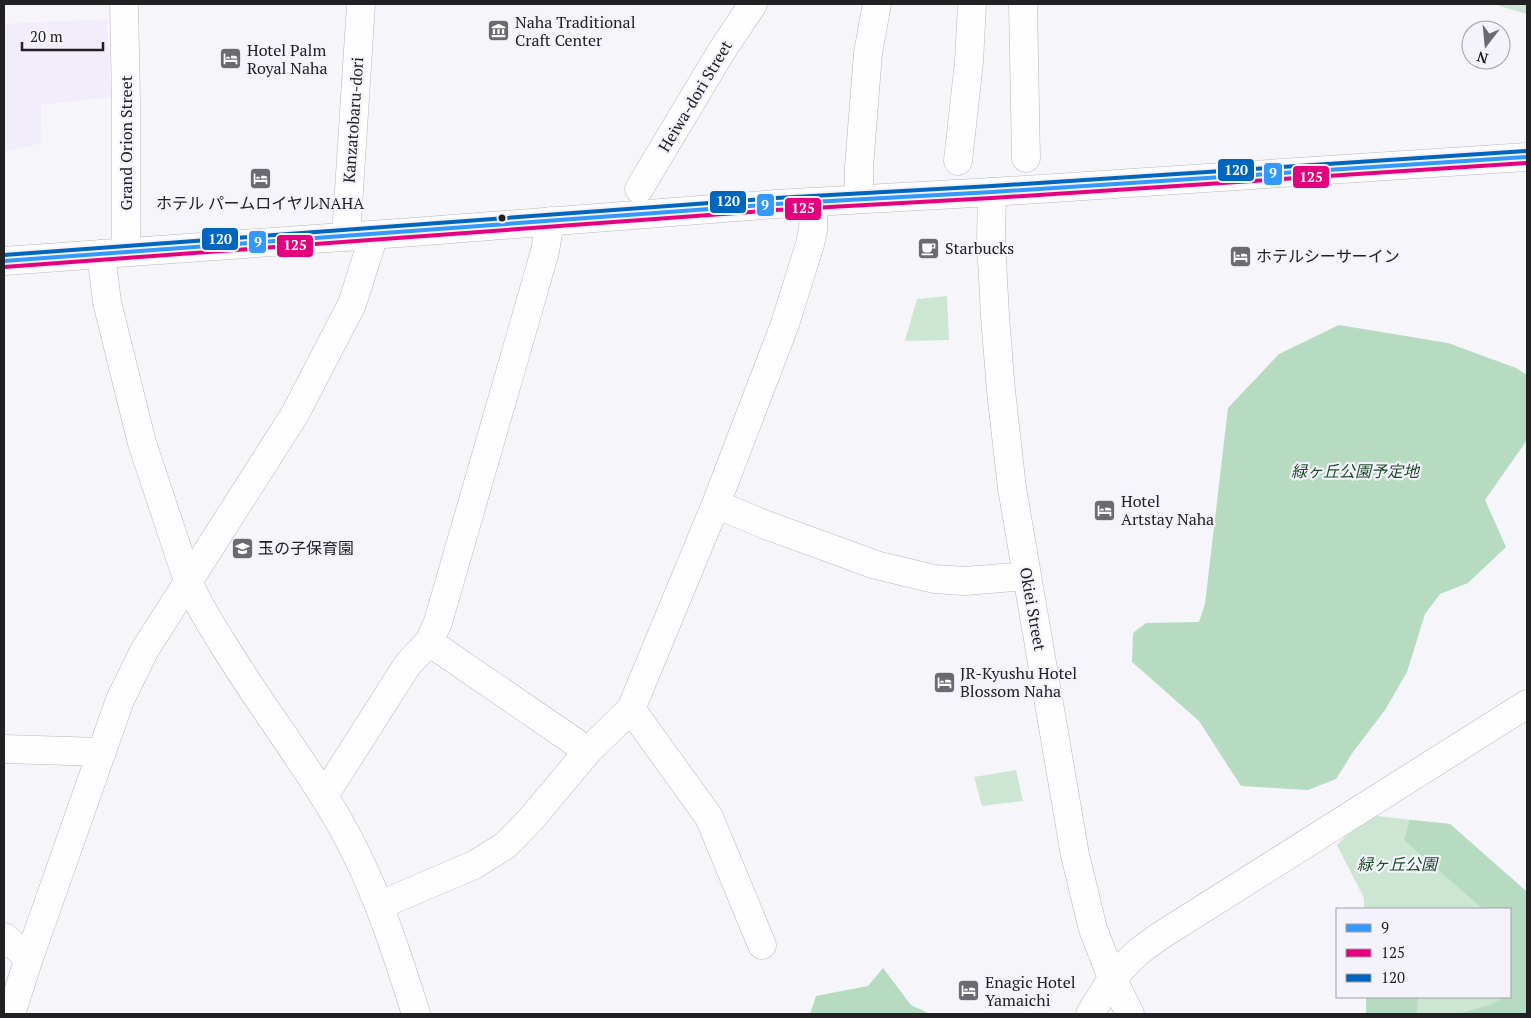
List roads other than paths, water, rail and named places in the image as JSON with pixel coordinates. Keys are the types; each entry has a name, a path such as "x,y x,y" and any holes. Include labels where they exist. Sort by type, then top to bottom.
{"street":[{"name":"Grand Orion Street","path":"124,4 126,102 108,302 142,443 196,600 236,666 324,796 348,837 380,905 416,1014"},
{"name":"Kanzatobaru-dori","path":"346,237 360,4"},
{"name":"Heiwa-dori Street","path":"639,189 721,52 753,4"},
{"path":"859,199 859,166 868,53 877,4"},
{"path":"958,161 969,62 972,4"},
{"path":"1023,4 1026,158"},
{"path":"4,261 814,202 1527,157"},
{"name":"Okiei Street","path":"992,192 991,241 1001,391 1012,488 1075,854 1093,929 1112,978 1130,1014"},
{"path":"380,905 474,865 506,845 532,818 588,751 631,709 716,504 785,324 810,244 813,230 814,202"},
{"path":"324,796 408,664 429,642 438,622 530,307 545,251 550,221"},
{"path":"11,1014 120,700 144,651 294,414 352,304 374,235"},
{"path":"716,504 876,565 934,579 965,581 1027,576"},
{"path":"429,642 588,751"},
{"path":"1090,1014 1112,978 1138,952 1160,936 1527,704"},
{"path":"631,709 709,817 762,945"},
{"path":"4,749 102,752"},
{"path":"4,937 29,958"}],"place":[{"name":"Naha Traditional Craft Center","path":"499,31"},
{"name":"Hotel Palm Royal Naha","path":"231,59"},
{"name":"ホテル パームロイヤルNAHA","path":"260,179"},
{"name":"Starbucks","path":"929,248"},
{"name":"ホテルシーサーイン","path":"1240,256"},
{"name":"Hotel Artstay Naha","path":"1105,510"},
{"name":"玉の子保育園","path":"242,548"},
{"name":"JR-Kyushu Hotel Blossom Naha","path":"944,682"},
{"name":"Enagic Hotel Yamaichi","path":"969,991"}],"park label":[{"name":"緑ヶ丘公園予定地","path":"1355,471"},
{"name":"緑ヶ丘公園","path":"1397,864"}]}
